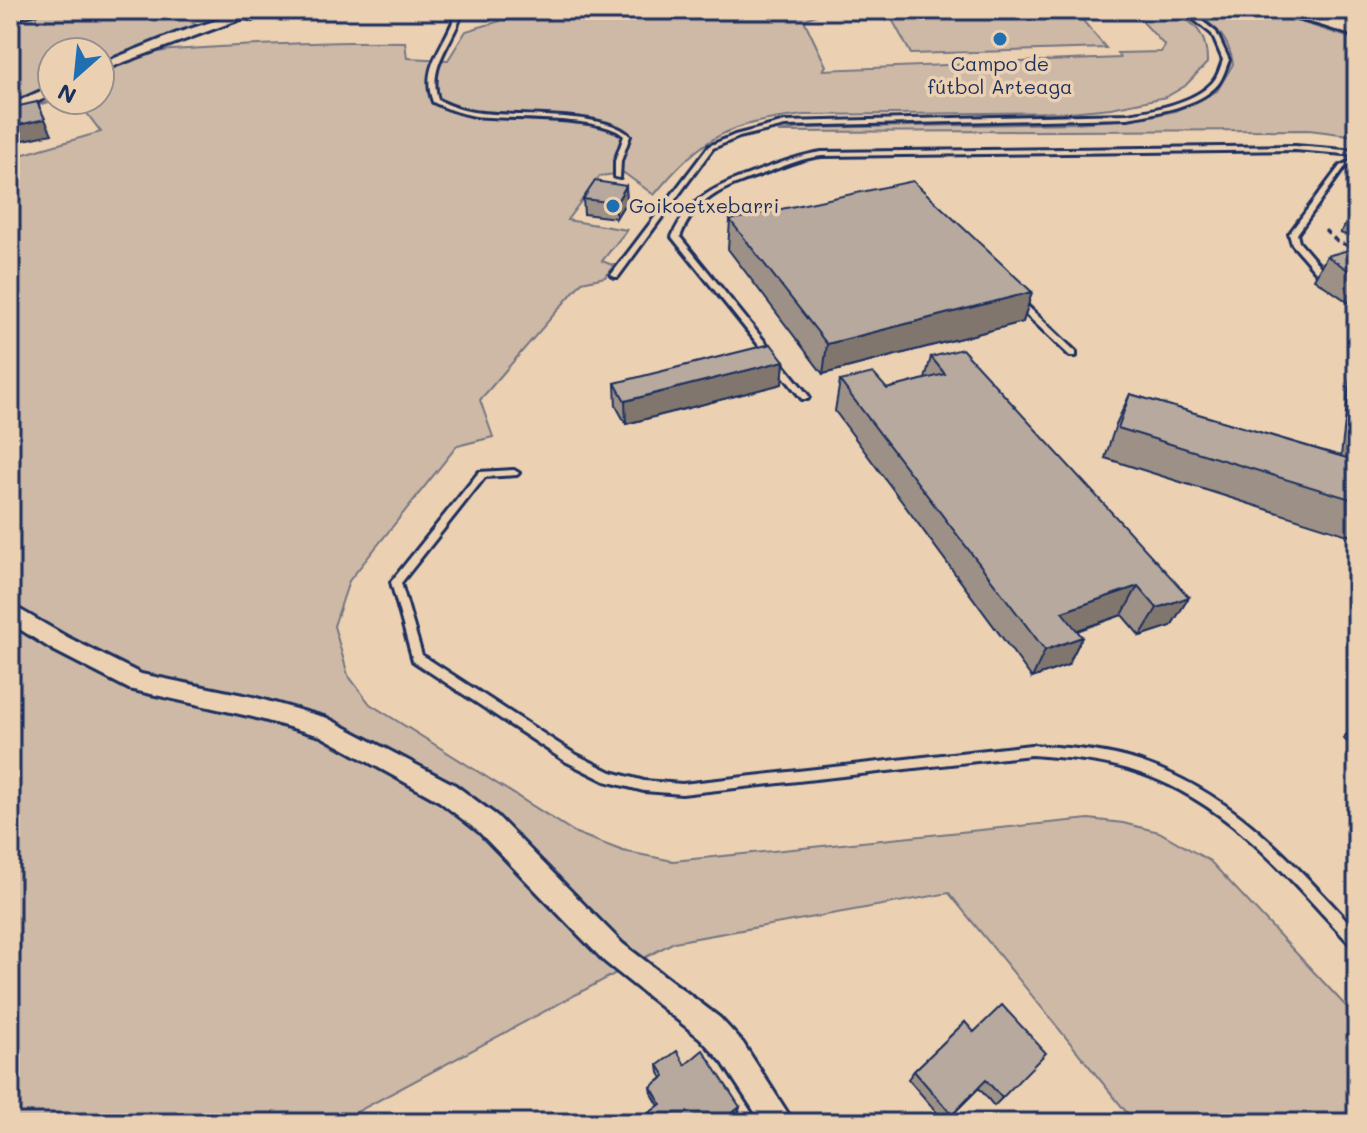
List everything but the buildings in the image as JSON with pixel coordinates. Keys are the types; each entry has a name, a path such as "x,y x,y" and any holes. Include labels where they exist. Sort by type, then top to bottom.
{"highway":[{"path":"1282,10 1322,18 1357,32"}],"street":[{"path":"116,61 181,35 260,10"},
{"path":"10,110 36,98"},
{"path":"10,612 61,644 137,682 253,707 327,728 447,793 488,824 614,953 710,1028 733,1053 779,1123"}],"lane":[{"path":"460,10 451,38 435,60 430,84 435,101 464,112 561,117 621,130 627,136 618,161 618,177"},
{"path":"615,275 711,147 737,136 785,124 1116,117 1158,111 1200,96 1217,82 1226,60 1214,33 1185,10"},
{"path":"805,397 676,237 679,228 707,195 719,188 805,156 822,154 1295,148 1357,153"},
{"path":"1320,271 1295,242 1293,234 1342,167 1357,160"},
{"path":"1007,291 1073,354"},
{"path":"514,473 482,474 396,582 417,658 569,757 609,777 644,786 682,789 1031,750 1084,752 1139,764 1192,787 1233,814 1357,941"}],"path":[{"path":"1325,230 1337,241 1357,250"}],"shaded area":[{"path":"10,10 197,10 189,20 196,25 118,56 125,58 171,50 229,46 405,42 407,58 448,60 466,31 500,21 498,12 493,10 556,10 580,17 593,10 887,10 820,13 804,20 826,66 823,70 1120,58 1117,53 1161,52 1165,46 1132,10 1173,14 1194,25 1206,47 1207,63 1185,86 1166,97 1070,112 804,115 778,118 736,128 719,136 687,159 654,195 624,173 600,176 567,220 627,230 602,261 615,266 605,277 582,282 480,400 493,437 457,446 349,581 334,626 348,675 370,704 576,833 623,851 673,861 1089,819 1159,832 1210,861 1357,1018 1357,1123 1135,1123 949,893 674,942 351,1115 353,1123 10,1123 10,158 101,132 89,116 116,116 116,36 36,36 36,106 10,113"},
{"name":"Campo de fútbol Arteaga","path":"887,10 1074,10 1106,48 911,54"},
{"path":"1192,10 1263,10 1357,40 1357,136 1309,130 778,132 802,128 1076,123 1141,118 1175,111 1217,91 1233,64 1228,46 1219,32"}],"place":[{"name":"Campo de fútbol Arteaga","path":"1000,39"},
{"name":"Goikoetxebarri","path":"613,206"}]}
